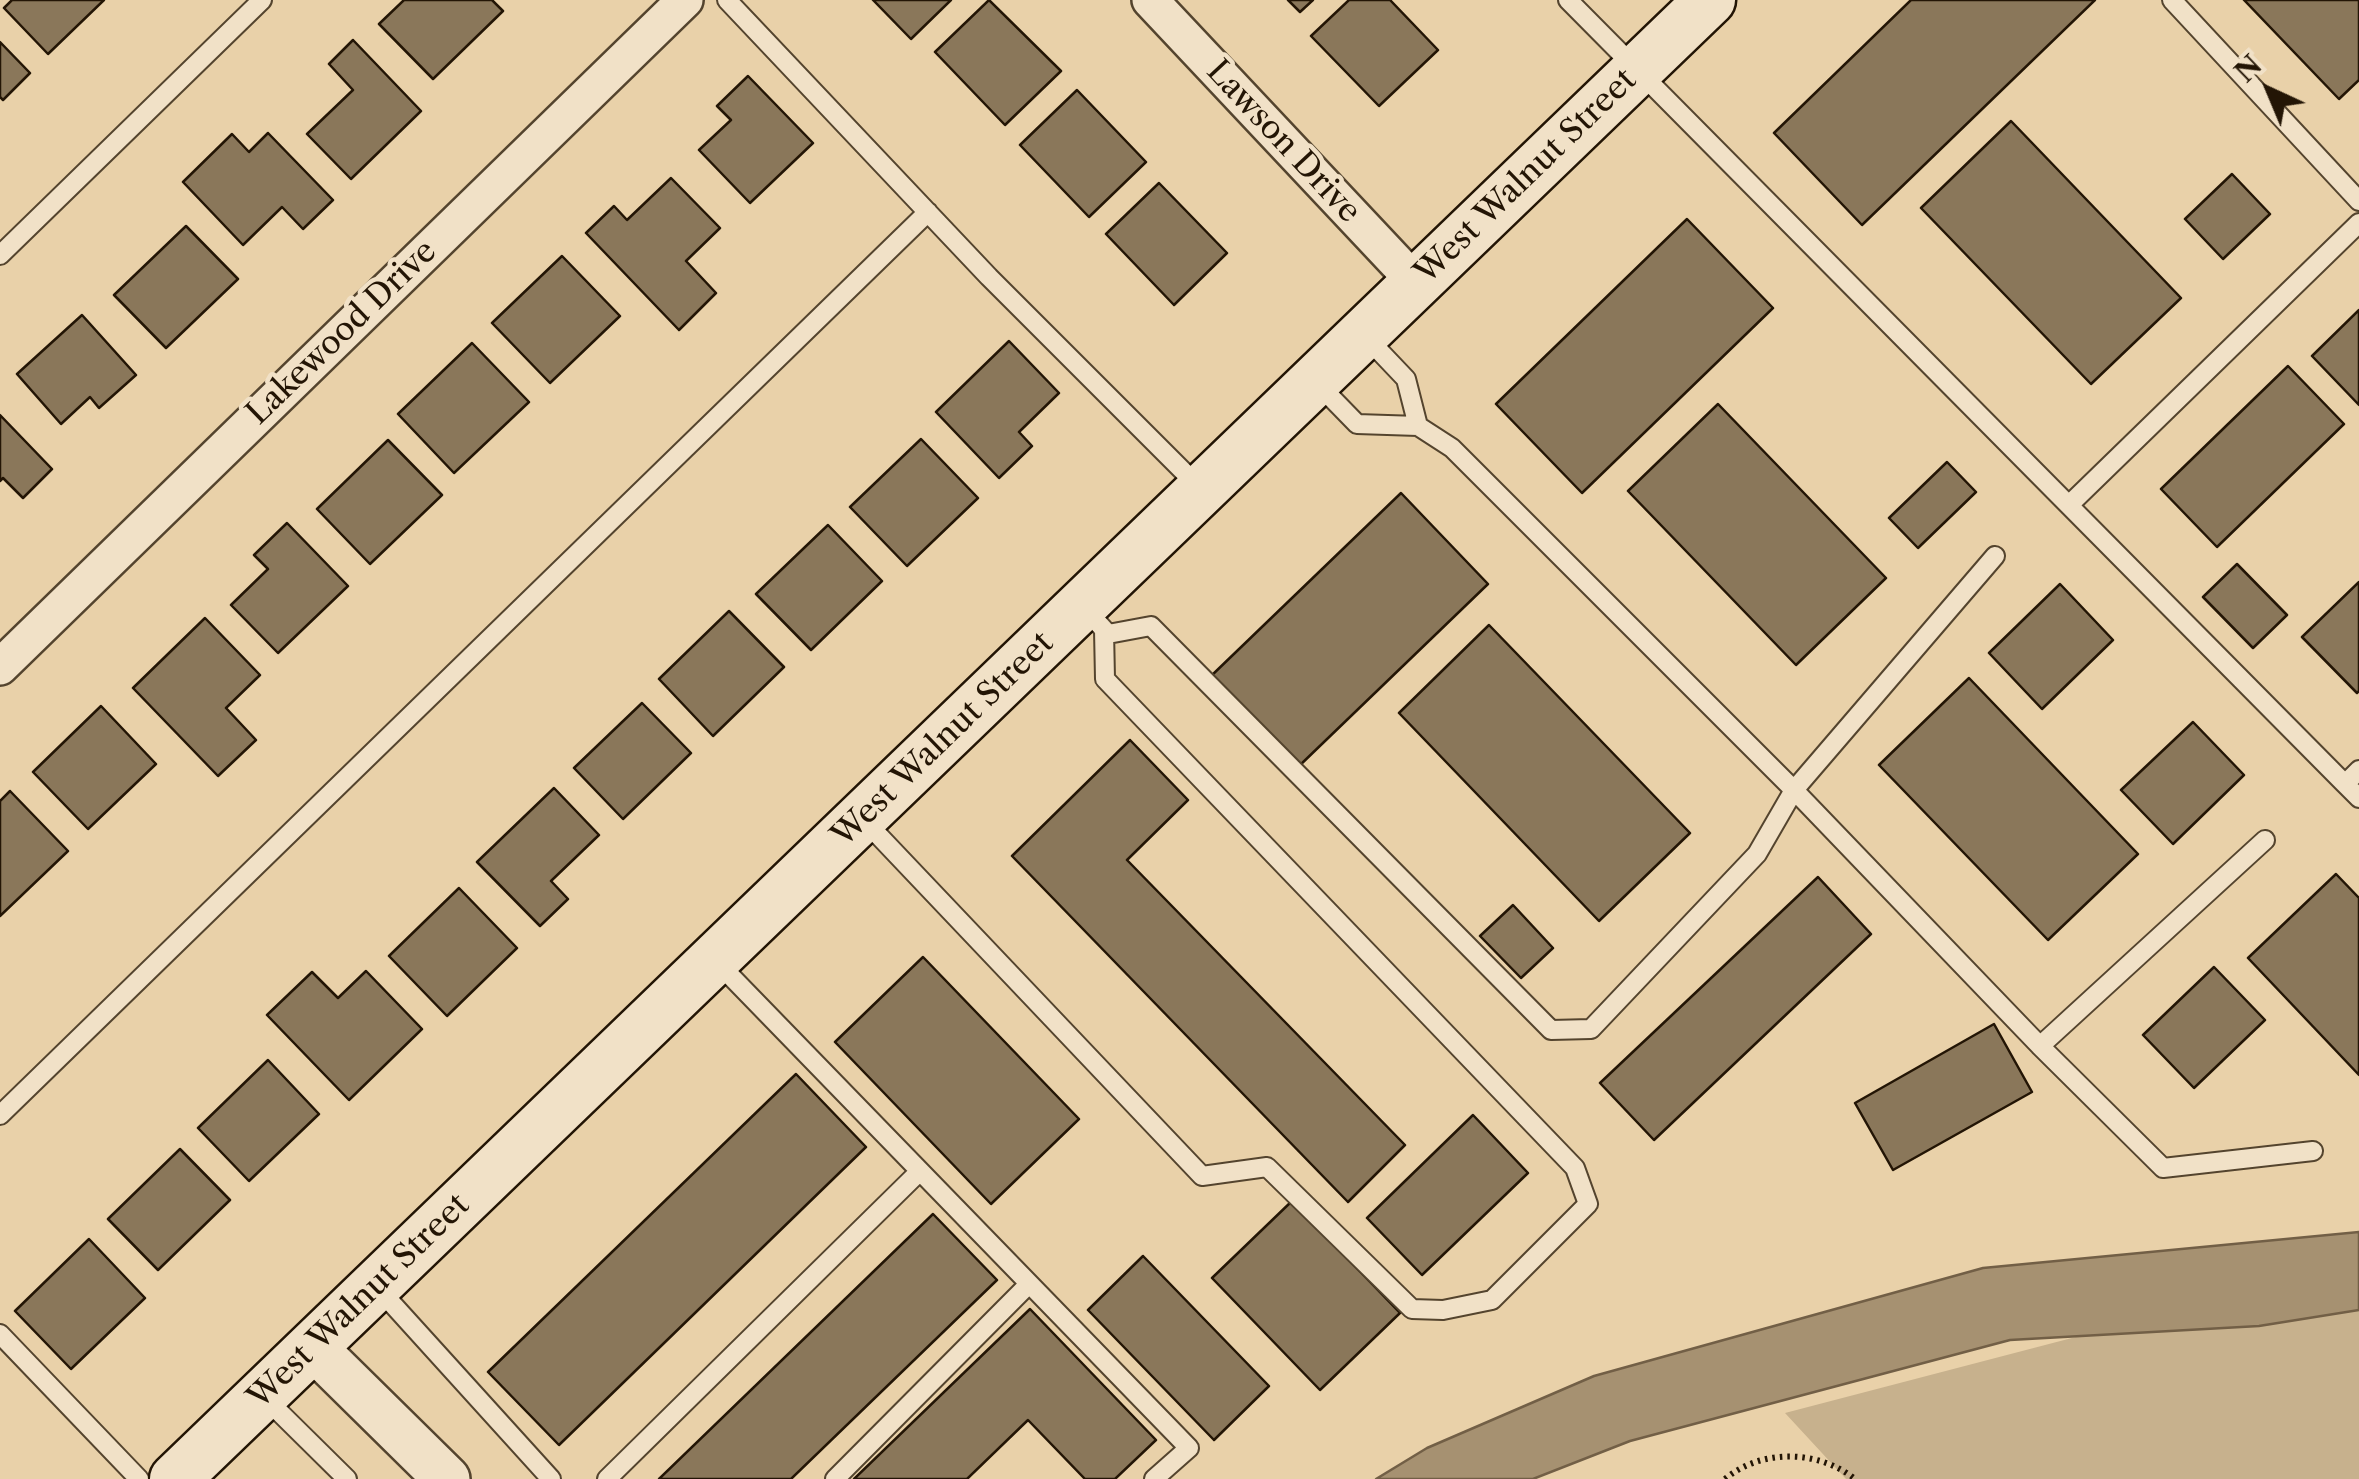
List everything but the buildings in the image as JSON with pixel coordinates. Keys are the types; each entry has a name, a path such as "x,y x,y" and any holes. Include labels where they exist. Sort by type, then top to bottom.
{"main road":[{"name":"West Walnut Street","path":"175,1479 862,818 1092,618 1202,490 1710,0"}],"street":[{"name":"Lakewood Drive","path":"0,667 684,0"},
{"name":"Lawson Drive","path":"1150,0 1416,283"},
{"path":"313,1347 447,1479"}],"lane":[{"path":"0,255 262,0"},
{"path":"727,0 928,212 1202,490"},
{"path":"1568,0 2069,506 2352,777 2359,798"},
{"path":"2172,0 2359,201"},
{"path":"0,1115 928,212"},
{"path":"2069,506 2359,223"},
{"path":"1363,334 1406,379 1418,426"},
{"path":"1315,381 1356,424 1418,426 1452,448 1794,790 2162,1168 2313,1152"},
{"path":"1092,618 1108,634 1150,626 1550,1030 1591,1029 1758,854 1794,790 1994,556"},
{"path":"862,818 1202,1176 1267,1167 1412,1308 1442,1310 1492,1300 1588,1204 1576,1168 1104,679 1092,618"},
{"path":"2040,1046 2265,840"},
{"path":"714,960 1189,1448 1154,1479"},
{"path":"607,1479 919,1172"},
{"path":"835,1479 1029,1284"},
{"path":"376,1286 552,1479"},
{"path":"0,1334 138,1479"},
{"path":"262,1396 347,1479"}],"path":[{"path":"1725,1479 1746,1465 1787,1456 1824,1460 1856,1479"}],"shaded area":[{"path":"2359,1232 2359,1310 2259,1326 2010,1340 1630,1441 1533,1479 1376,1479 1427,1448 1594,1376 1983,1268"},
{"path":"2359,1310 2359,1479 1846,1479 1785,1413 2091,1333 2259,1326"}]}
